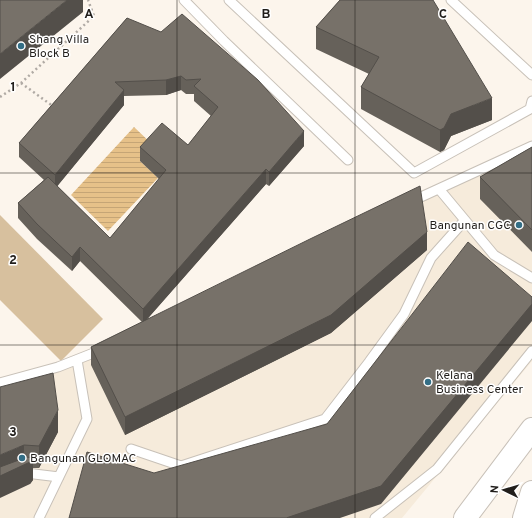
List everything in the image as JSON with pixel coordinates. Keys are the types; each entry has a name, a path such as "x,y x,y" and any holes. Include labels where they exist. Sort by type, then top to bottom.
{"street":[{"path":"465,518 532,429"},
{"path":"524,518 532,492"}],"lane":[{"path":"184,0 224,41 348,160"},
{"path":"228,0 414,173 530,109 532,101"},
{"path":"451,0 532,75"},
{"path":"405,205 532,146"},
{"path":"439,189 494,255 532,278"},
{"path":"131,449 181,466 325,419 404,314 431,258 465,220"},
{"path":"0,383 58,367 110,346"},
{"path":"375,518 437,470 532,351"},
{"path":"39,518 87,419 77,360"},
{"path":"0,483 26,473 59,477"}],"path":[{"path":"0,97 21,83 94,16 88,0"},
{"path":"21,83 59,111"}],"shaded area":[{"path":"134,127 154,146 140,161 158,178 108,231 71,195"},
{"path":"532,144 532,361 402,518 0,518 0,379 117,345"},
{"path":"0,215 103,319 61,361 0,300"}],"building":[{"path":"0,0 67,0 0,54"},
{"path":"340,0 433,0 492,98 451,114 444,128 440,130 361,87 379,57 316,27"},
{"path":"182,14 258,80 304,131 269,172 266,169 143,309 80,247 72,257 37,224 18,203 48,177 110,238 166,170 140,147 162,123 188,145 218,107 194,86 201,79 186,80 181,76 166,80 115,82 124,90 55,175 19,143 127,18 161,32"},
{"path":"532,147 532,230 480,177"},
{"path":"420,186 427,232 331,315 125,417 91,347"},
{"name":"Kelana Business Center","path":"468,242 532,297 532,304 381,486 286,518 69,518 87,452 154,473 327,424"},
{"path":"53,373 58,410 39,446 24,445 0,455 0,387"},
{"path":"27,457 33,458 30,462 0,476 0,467"}],"place":[{"name":"Shang Villa Block B","path":"21,46"},
{"name":"Bangunan CGC","path":"519,225"},
{"name":"Kelana Business Center","path":"428,382"},
{"name":"Bangunan GLOMAC","path":"22,458"}]}
